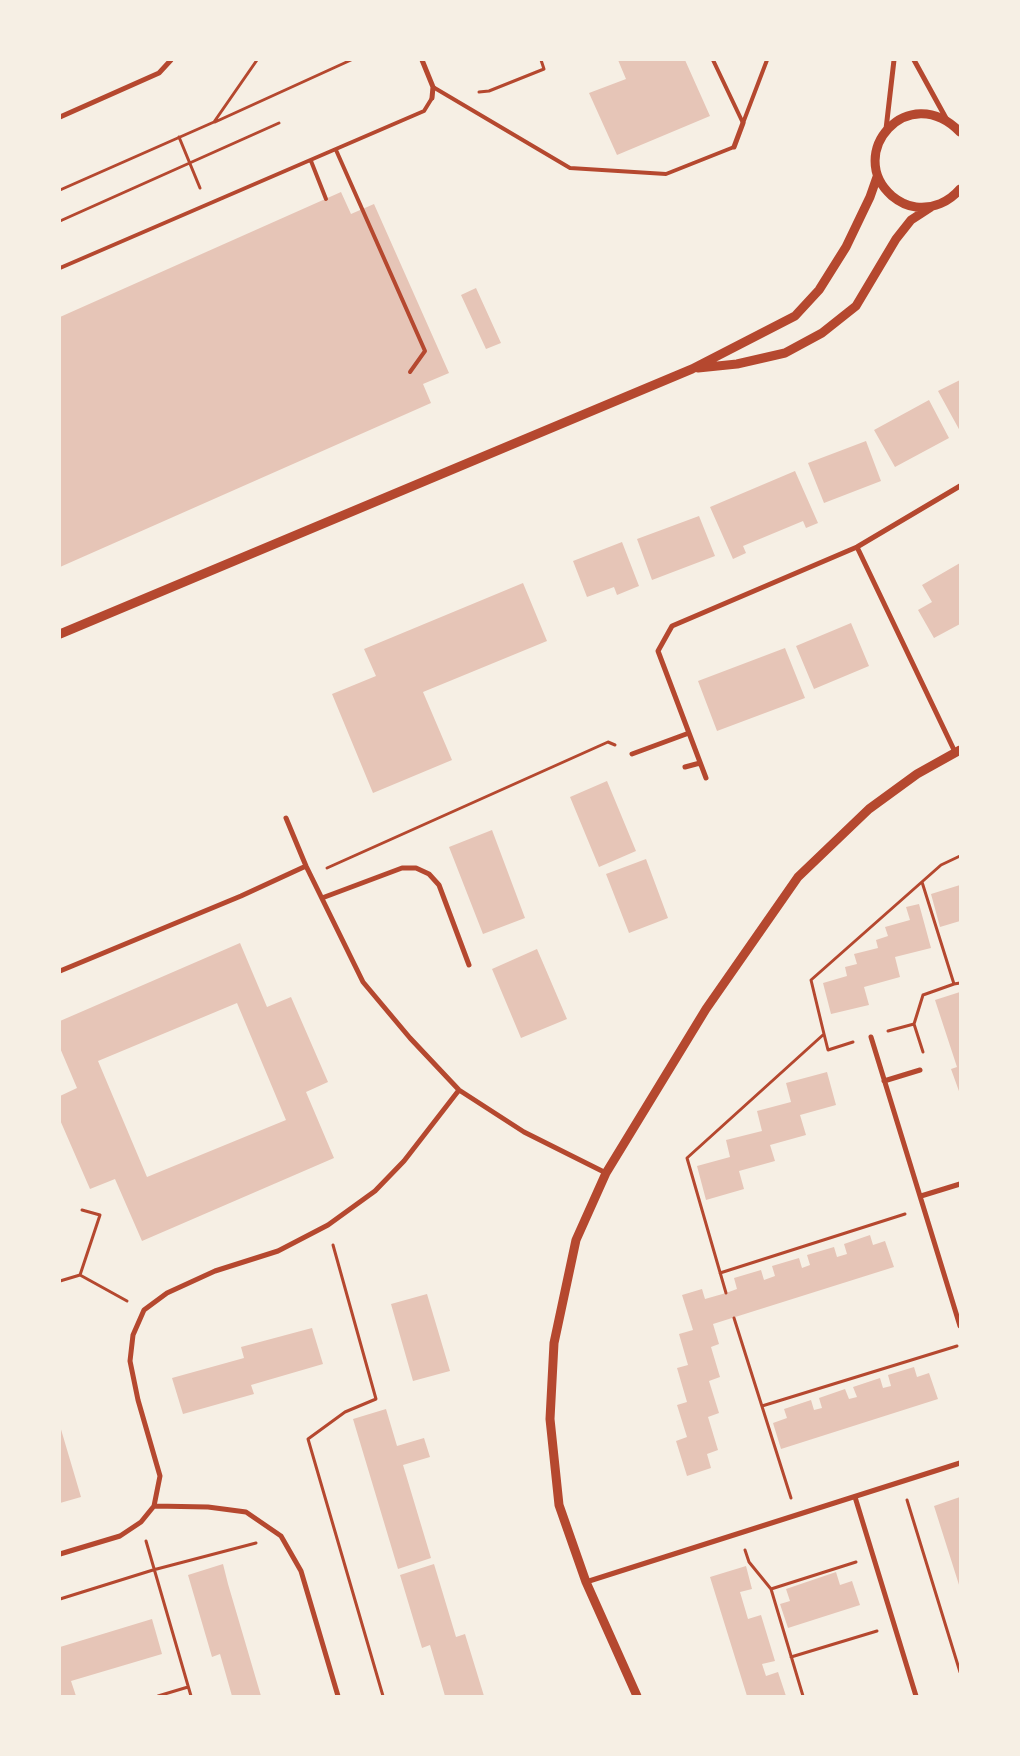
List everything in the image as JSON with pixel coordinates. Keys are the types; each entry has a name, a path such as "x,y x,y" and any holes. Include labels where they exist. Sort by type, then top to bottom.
{"street":[{"path":"60,117 159,74 170,60"},
{"path":"422,60 433,87 432,98"},
{"path":"886,130 894,60"},
{"path":"914,60 947,120 960,132"},
{"path":"60,634 692,369 795,316 819,290 846,247 870,197 877,177 875,160 878,144 886,130 900,119 916,113 932,114 947,120"},
{"path":"734,147 742,124"},
{"path":"877,177 886,191 898,202 914,207 931,207"},
{"path":"692,369 737,364 784,353 822,333 856,306 896,239 911,220 931,207 947,202 960,189"},
{"path":"706,778 658,651 672,626 857,548 960,486"},
{"path":"637,1696 586,1582 559,1505 550,1419 554,1343 576,1240 606,1173 706,1009 798,877 869,810 917,774 957,751 857,548"},
{"path":"632,754 689,732"},
{"path":"685,768 700,763"},
{"path":"286,818 310,875 363,982 410,1038 459,1090 524,1132 606,1173"},
{"path":"60,971 241,896 306,866"},
{"path":"322,898 402,868 416,868 429,874 439,885 469,966"},
{"path":"871,1036 960,1326"},
{"path":"884,1081 920,1070"},
{"path":"60,1554 120,1536 141,1522 154,1506 160,1476 138,1400 130,1362 133,1335 144,1310 167,1293 215,1270 278,1251 328,1225 375,1191 404,1161 459,1090"},
{"path":"921,1196 960,1184"},
{"path":"586,1582 960,1463"},
{"path":"855,1496 916,1696"},
{"path":"154,1506 208,1507 246,1512 281,1536 301,1571 338,1696"}],"lane":[{"path":"713,60 742,124"},
{"path":"742,124 767,60"},
{"path":"433,87 570,168 666,174 734,147"},
{"path":"60,268 424,111 432,98"},
{"path":"336,150 425,351 410,372"},
{"path":"311,161 326,199"}],"path":[{"path":"214,122 257,60"},
{"path":"60,190 350,60"},
{"path":"448,96 489,91 544,69 541,60"},
{"path":"60,221 279,124"},
{"path":"179,138 207,205"},
{"path":"310,875 608,742 632,754"},
{"path":"960,856 941,865 811,980 828,1050 914,1024 923,995 960,983"},
{"path":"922,882 954,984"},
{"path":"726,1293 687,1158 824,1034"},
{"path":"720,1273 924,1208"},
{"path":"80,1275 100,1215 82,1210"},
{"path":"328,1225 376,1399 345,1412 308,1439 383,1696"},
{"path":"60,1281 80,1275 144,1310"},
{"path":"734,1318 796,1515"},
{"path":"762,1406 960,1345"},
{"path":"901,1482 960,1672"},
{"path":"141,1522 153,1570 191,1696"},
{"path":"741,1533 749,1562 771,1588 802,1696"},
{"path":"60,1599 153,1570 281,1536"},
{"path":"771,1588 874,1557"},
{"path":"791,1657 895,1626"},
{"path":"158,1696 188,1687"}],"building":[{"path":"618,60 685,60 710,116 617,155 589,93 626,79"},
{"path":"341,192 351,214 374,204 449,373 423,384 431,403 60,567 60,317"},
{"path":"476,288 501,343 486,349 461,295"},
{"path":"960,380 960,431 938,391"},
{"path":"929,400 949,438 895,467 874,430"},
{"path":"866,441 881,481 824,503 808,463"},
{"path":"795,471 818,523 806,528 803,521 743,546 746,553 733,559 710,507"},
{"path":"699,516 715,556 652,580 637,539"},
{"path":"622,542 639,586 617,595 614,587 587,597 573,561"},
{"path":"960,563 960,624 934,638 918,610 932,602 922,585"},
{"path":"523,583 547,641 423,692 452,760 373,793 332,694 376,676 364,649"},
{"path":"851,623 869,666 814,689 796,646"},
{"path":"785,648 805,698 717,731 698,681"},
{"path":"607,781 636,851 599,867 570,797"},
{"path":"492,830 525,918 483,934 449,847"},
{"path":"646,859 668,918 629,933 606,874"},
{"path":"960,885 960,921 940,927 931,894"},
{"path":"919,904 931,948 895,957 900,977 864,987 869,1005 831,1014 823,983 847,976 845,967 857,964 854,954 878,948 876,940 888,936 885,927 910,920 906,907"},
{"path":"240,943 267,1007 291,997 328,1082 306,1092 334,1158 142,1241 115,1179 90,1189 60,1120 60,1096 77,1088 60,1048 60,1021","holes":["237,1003 286,1120 147,1177 98,1061"]},
{"path":"537,949 567,1019 521,1038 492,969"},
{"path":"960,992 960,1094 951,1069 957,1067 935,1000"},
{"path":"827,1072 836,1105 800,1115 806,1135 770,1145 775,1161 739,1171 744,1189 706,1200 697,1166 730,1157 726,1140 762,1131 757,1111 791,1102 786,1083"},
{"path":"870,1235 873,1245 885,1241 894,1267 713,1324 719,1344 711,1347 720,1377 709,1381 719,1413 708,1417 718,1450 707,1454 711,1468 687,1476 676,1441 687,1437 677,1405 687,1402 677,1368 688,1365 679,1334 693,1330 682,1295 702,1289 705,1299 726,1293 737,1289 734,1278 761,1270 764,1280 775,1276 772,1266 799,1258 802,1268 810,1265 807,1255 834,1247 837,1257 847,1254 844,1244"},
{"path":"427,1294 450,1371 413,1381 391,1304"},
{"path":"312,1328 323,1364 251,1385 254,1394 183,1414 172,1378 244,1358 241,1347"},
{"path":"914,1367 917,1377 929,1373 938,1399 781,1449 773,1423 787,1418 784,1409 811,1400 814,1410 822,1408 819,1398 845,1389 849,1399 857,1397 853,1387 880,1378 883,1388 891,1386 888,1375"},
{"path":"386,1409 397,1446 424,1438 430,1457 403,1465 431,1558 398,1569 353,1419"},
{"path":"60,1426 81,1497 60,1503"},
{"path":"960,1497 960,1588 934,1506"},
{"path":"223,1564 261,1696 232,1696 220,1654 212,1657 188,1575"},
{"path":"434,1564 456,1637 465,1634 484,1696 445,1696 430,1645 422,1648 400,1575"},
{"path":"746,1566 752,1589 740,1592 748,1619 761,1615 775,1661 762,1664 766,1676 778,1672 786,1696 747,1696 710,1577"},
{"path":"836,1572 840,1585 852,1581 860,1605 788,1628 780,1604 790,1601 786,1589"},
{"path":"152,1619 162,1654 71,1681 76,1696 60,1696 60,1647"}]}
